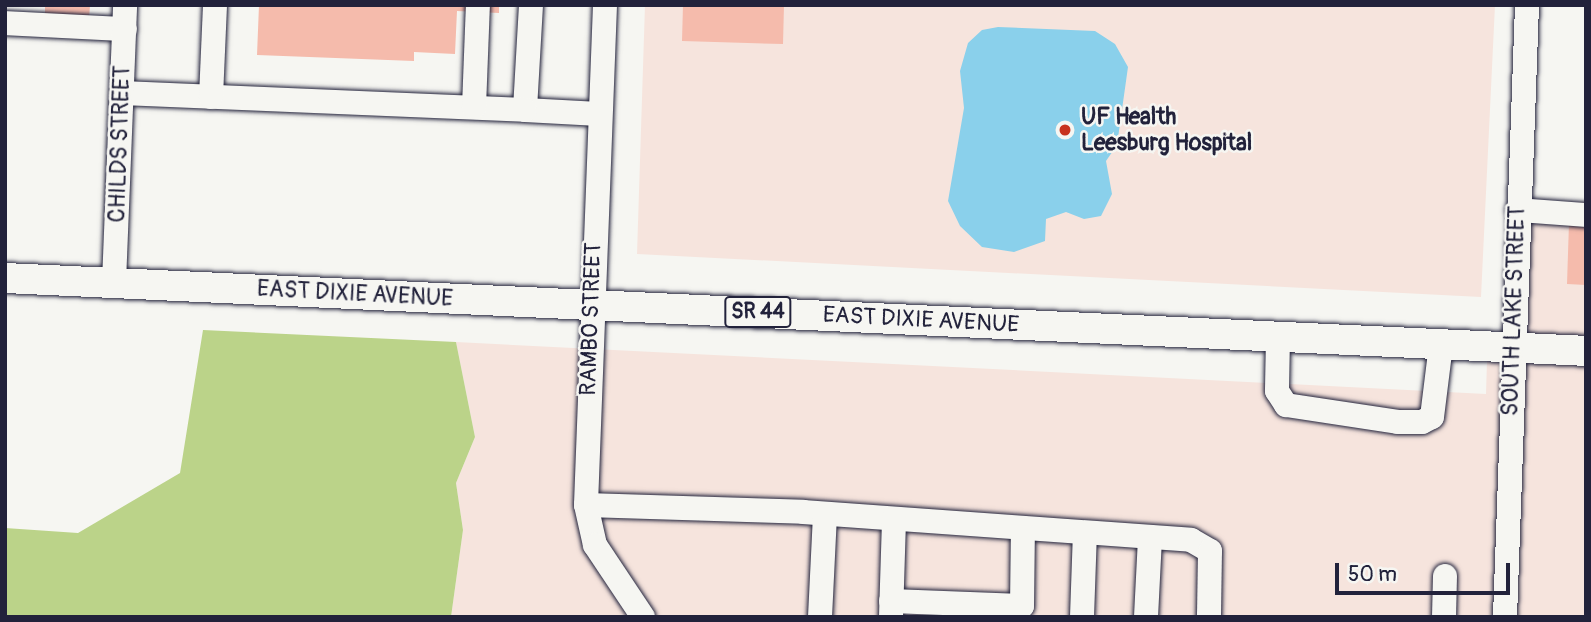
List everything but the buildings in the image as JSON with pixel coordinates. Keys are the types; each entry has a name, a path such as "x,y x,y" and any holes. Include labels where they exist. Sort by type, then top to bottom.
{"main road":[{"name":"EAST DIXIE AVENUE","path":"5,278 1586,351"}],"street":[{"path":"211,97 215,5"},
{"path":"474,107 478,5"},
{"path":"525,110 531,5"},
{"name":"RAMBO STREET","path":"605,5 590,304 586,505 595,545 643,617"},
{"name":"SOUTH LAKE STREET","path":"1505,617 1511,348 1527,5"},
{"path":"5,23 125,17"},
{"name":"CHILDS STREET","path":"114,282 125,17"},
{"path":"122,93 599,114"},
{"path":"1518,210 1586,215"},
{"path":"1278,337 1277,391 1286,405 1398,422 1422,422 1432,417 1441,345"},
{"path":"586,505 825,514 1191,540 1210,551 1209,617"},
{"path":"820,617 825,514"},
{"path":"894,519 891,609 1022,611 1023,528"},
{"path":"1082,617 1085,533"},
{"path":"1146,617 1150,537"},
{"path":"1444,617 1445,576"}],"shaded area":[{"name":"UF Health Leesburg Hospital","path":"645,5 1495,5 1481,297 637,254"},
{"path":"1530,201 1586,202 1586,338 1524,335"},
{"path":"456,342 1486,394 1487,360 1586,365 1586,617 451,617 463,530 456,483 475,437"}],"green space":[{"path":"203,330 456,342 475,437 456,483 463,530 451,617 5,617 5,528 78,533 180,473"}],"water":[{"path":"998,27 1095,31 1115,44 1128,67 1117,145 1106,161 1112,194 1101,216 1084,219 1066,212 1046,219 1045,241 1014,252 982,247 960,226 948,201 964,108 960,71 968,43 982,30"}],"place":[{"name":"UF Health Leesburg Hospital","path":"1065,130"}]}
